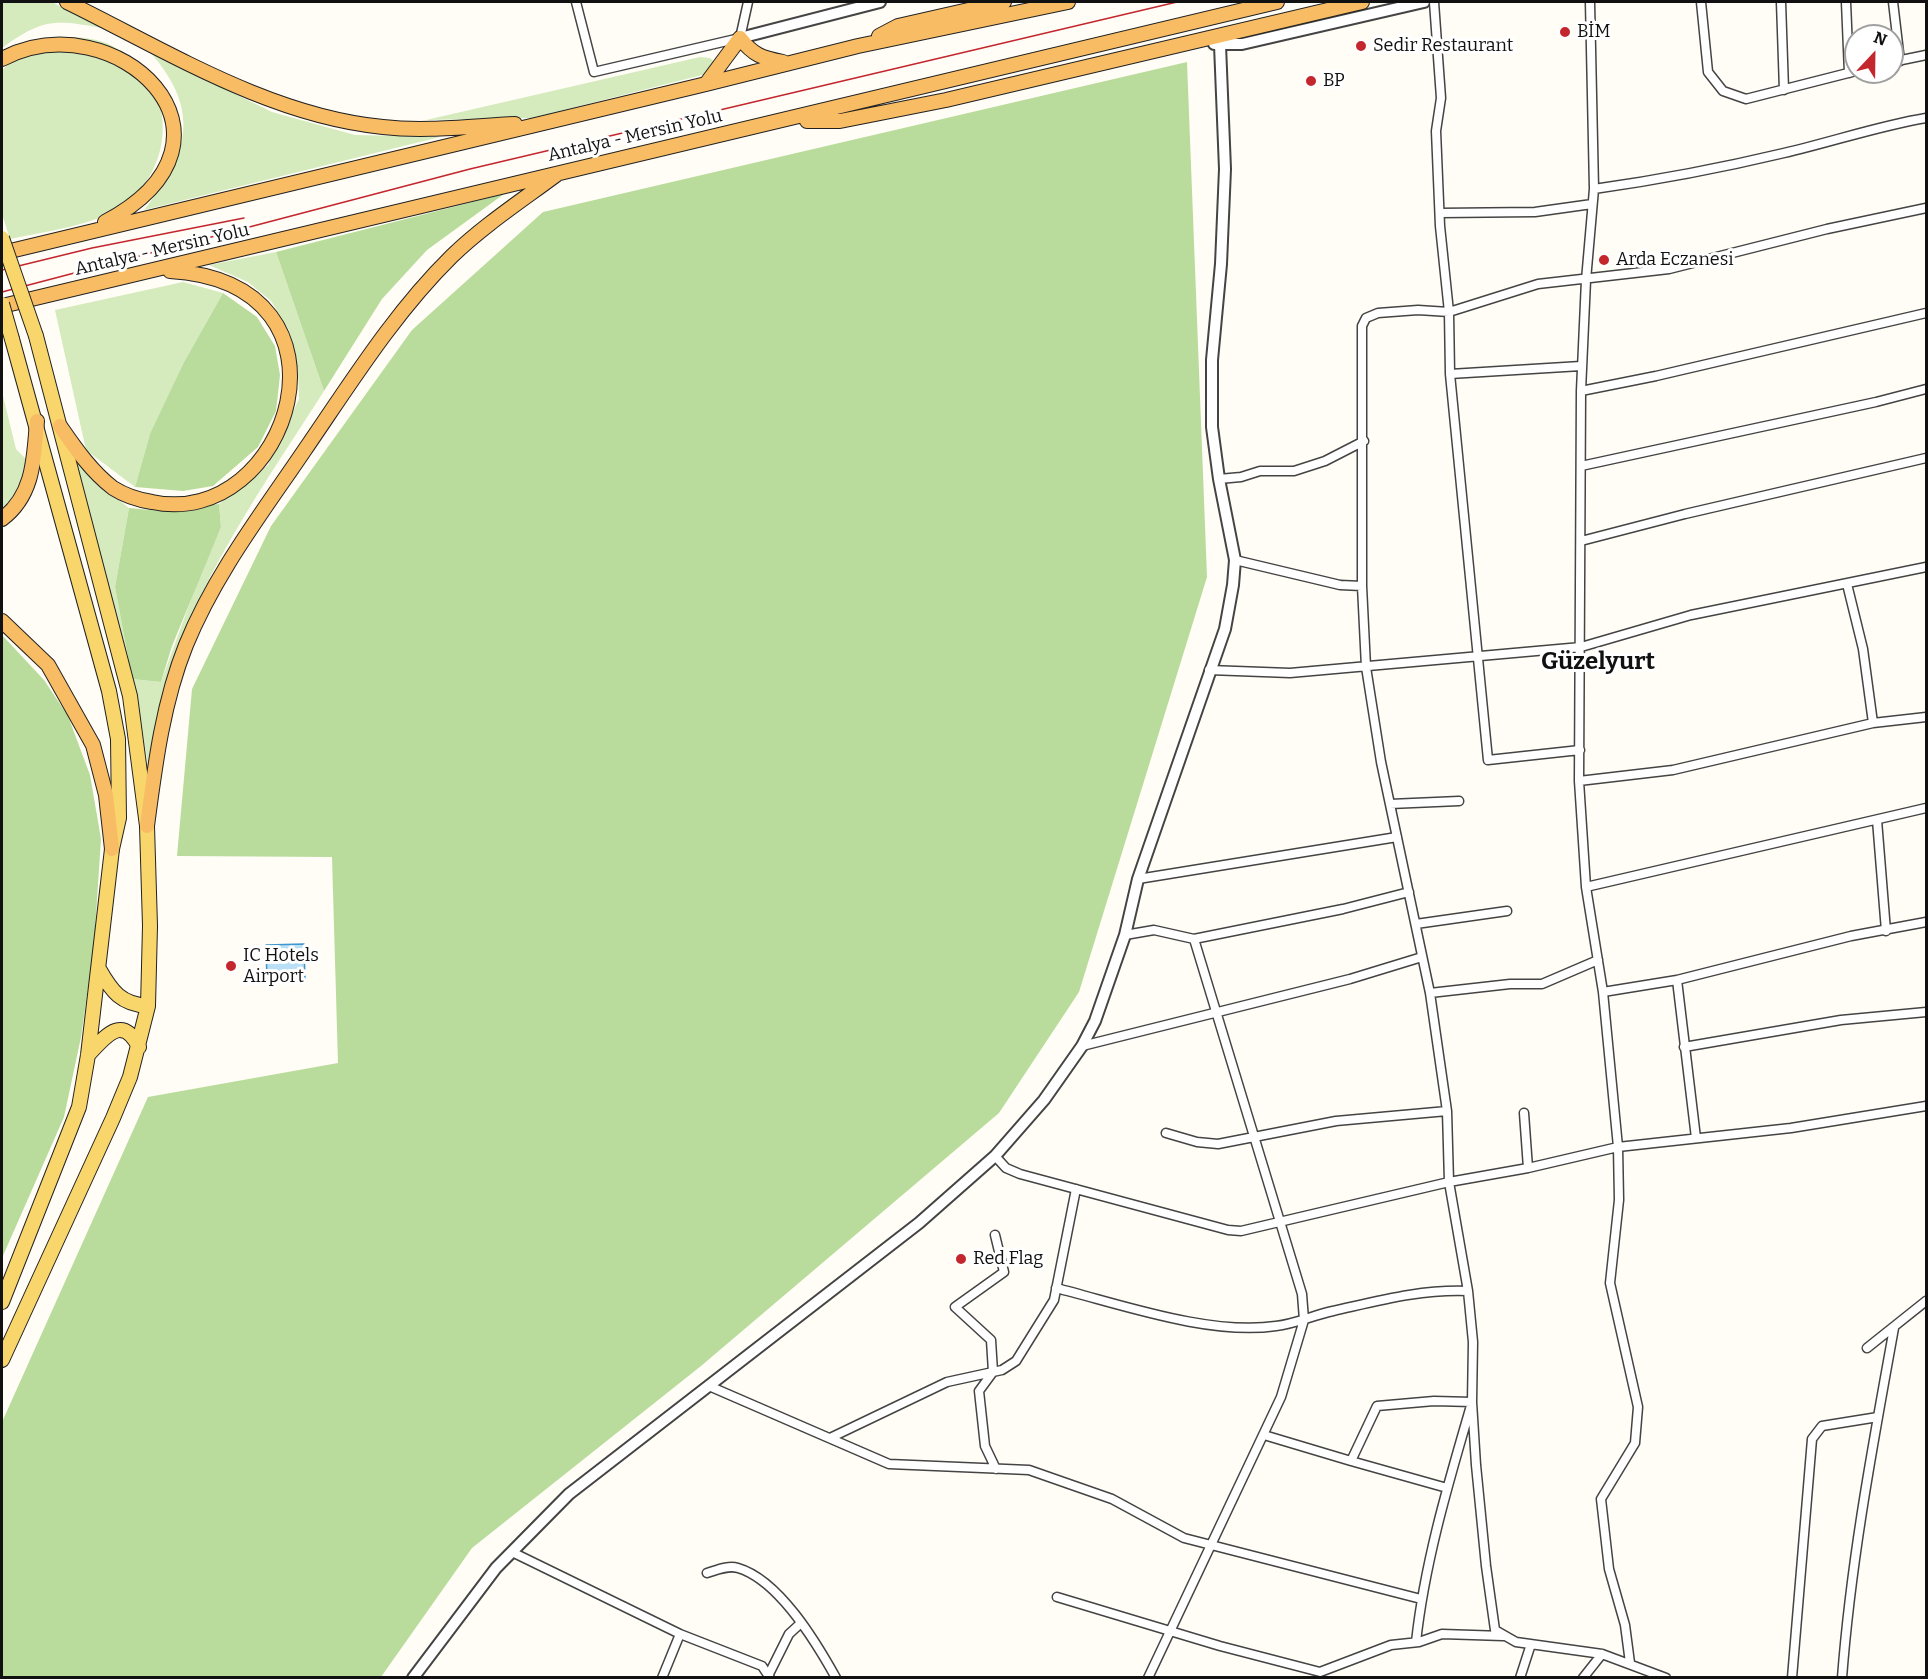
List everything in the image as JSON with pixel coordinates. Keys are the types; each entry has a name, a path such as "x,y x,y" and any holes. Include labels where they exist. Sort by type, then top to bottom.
{"highway":[{"path":"67,2 230,82 292,107 331,118 407,129 550,122"},
{"path":"858,46 898,26 1004,2"},
{"name":"Antalya - Mersin Yolu","path":"87,231 550,122 789,62 1068,2"},
{"name":"Antalya - Mersin Yolu","path":"2,305 156,270 561,171 781,122 1277,2"},
{"path":"781,122 840,121 946,100 1197,39 1362,2"},
{"path":"2,253 87,231 124,212 146,195 158,179 171,150 174,116 164,85 142,57 123,43 93,32"},
{"path":"2,59 27,41 54,33"},
{"path":"706,84 740,38 751,53 762,58 789,62"},
{"path":"147,826 155,766 169,697 186,646 209,593 347,388 416,294 454,254 561,171"},
{"path":"60,426 86,464 115,489 140,500 169,506 205,500 231,487 251,471 270,447 290,392 290,356 276,321 253,297 222,282 197,273 156,270"},
{"path":"2,519 13,510 26,492 33,466 37,421"},
{"path":"2,621 48,664 93,745 105,795 112,849"}],"main road":[{"path":"2,238 36,336 130,696 147,826 150,926 148,1006 139,1047 114,1118 2,1360"},
{"path":"2,305 37,421 109,690 118,739 119,818 112,849 99,969 79,1107 2,1302"},
{"path":"99,969 111,992 123,1001 148,1006"},
{"path":"88,1054 115,1030 123,1030 133,1035 139,1047"}],"street":[{"path":"576,2 594,72 880,2"},
{"path":"740,38 748,2"},
{"path":"1197,39 1220,45 1242,44 1424,2"},
{"path":"1434,2 1441,98 1436,131 1440,213 1449,312 1450,374 1488,760 1580,750"},
{"path":"1590,2 1594,189 1581,366 1579,781 1586,887 1603,992 1618,1147 1619,1200 1610,1282 1638,1407 1638,1434 1625,1462 1601,1499 1607,1558 1625,1625 1630,1663"},
{"path":"1701,2 1708,72 1723,91 1746,99 1844,74"},
{"path":"1781,2 1784,90"},
{"path":"1846,2 1848,24"},
{"path":"1893,2 1894,24"},
{"path":"413,1677 496,1568 569,1494 919,1223 995,1156 1044,1100 1082,1046 1095,1021 1125,935 1138,879 1225,629 1235,560 1219,479 1212,416 1212,360 1221,264 1225,169 1220,45"},
{"path":"1904,59 1926,55"},
{"path":"1594,189 1654,181 1774,155 1890,124 1926,118"},
{"path":"1440,213 1536,212 1592,204"},
{"path":"1503,1636 1495,1630 1486,1566 1472,1402 1473,1342 1468,1291 1449,1182 1447,1111 1430,993 1390,804 1366,667 1362,586 1364,441 1360,337 1366,318 1378,313 1418,310 1449,312 1538,284 1669,269 1827,229 1926,208"},
{"path":"1581,391 1656,376 1926,313"},
{"path":"1450,374 1581,366"},
{"path":"1581,466 1926,389"},
{"path":"1219,479 1241,477 1260,471 1294,471 1325,461 1364,441"},
{"path":"1581,541 1685,514 1926,458"},
{"path":"1235,560 1340,585 1362,586"},
{"path":"1209,670 1290,672 1366,667 1477,654 1581,647 1691,615 1926,567"},
{"path":"1847,584 1863,650 1873,723"},
{"path":"1579,781 1673,770 1873,723 1926,717"},
{"path":"1390,804 1459,801"},
{"path":"1586,887 1926,808"},
{"path":"1877,820 1887,931"},
{"path":"1138,879 1397,837"},
{"path":"1125,935 1154,930 1194,939 1332,911 1409,892"},
{"path":"1416,924 1507,911"},
{"path":"1603,992 1677,981 1851,936 1926,922"},
{"path":"1148,1677 1264,1435 1284,1387 1304,1320 1302,1294 1214,1012 1194,939"},
{"path":"1082,1046 1350,979 1422,957"},
{"path":"1430,993 1510,984 1542,984 1598,960"},
{"path":"1677,981 1696,1138"},
{"path":"1684,1047 1841,1020 1926,1012"},
{"path":"995,1156 1006,1168 1020,1174 1228,1230 1241,1231 1278,1220 1618,1147 1791,1128 1926,1106"},
{"path":"1166,1133 1197,1142 1218,1144 1336,1121 1447,1111"},
{"path":"1524,1113 1528,1168"},
{"path":"830,1438 947,1382 993,1372 1016,1361 1054,1300 1076,1189"},
{"path":"995,1235 1004,1272 955,1307 990,1340 993,1372 979,1391 985,1446 996,1469"},
{"path":"1056,1288 1190,1321 1241,1328 1276,1326 1399,1295 1440,1290 1468,1291"},
{"path":"1867,1348 1926,1301"},
{"path":"1842,1677 1851,1586 1894,1328"},
{"path":"709,1386 890,1464 1029,1470 1112,1498 1184,1538 1421,1599"},
{"path":"1352,1461 1377,1406 1472,1402"},
{"path":"1416,1642 1421,1599 1447,1488 1472,1402"},
{"path":"1792,1677 1812,1439 1822,1426 1878,1417"},
{"path":"1264,1435 1447,1488"},
{"path":"512,1552 680,1634 762,1666 769,1676 789,1634 801,1623"},
{"path":"707,1573 729,1567 751,1573 777,1594 801,1623 836,1677"},
{"path":"1057,1597 1170,1632 1320,1672 1391,1645 1459,1633 1503,1636 1531,1644 1602,1654 1666,1677"},
{"path":"662,1677 680,1634"},
{"path":"1520,1677 1531,1644"},
{"path":"1583,1677 1602,1654"}],"green space":[{"path":"2,2 52,2 102,28 72,23 49,24 28,31 2,48"},
{"path":"58,37 81,38 109,44 136,63 150,82 159,102 163,124 161,147 154,168 142,188 113,212 85,223 10,239 2,214 2,70 30,46"},
{"path":"151,53 272,112 355,135 440,137 144,210 171,170 183,133 183,114 177,94 167,74"},
{"path":"700,57 710,58 715,62 706,74 532,118 426,120"},
{"path":"1187,62 1207,577 1079,992 999,1113 701,1366 472,1548 381,1677 2,1677 2,1422 148,1097 338,1063 332,857 177,856 192,689 271,526 412,330 543,212"},
{"path":"504,194 427,250 382,299 324,391 276,252"},
{"path":"276,252 324,391 241,522 187,625 169,674 148,764 132,679 161,682 200,575 221,527 219,504 268,465 299,399 298,370 289,330 271,301 248,282 209,265"},
{"path":"183,282 223,293 184,362 149,438 135,487 86,450 55,310"},
{"path":"223,293 257,317 275,346 280,375 276,411 258,447 213,486 183,491 135,487 150,434 184,362"},
{"path":"2,392 16,449 26,459 18,486 12,498 2,508"},
{"path":"75,459 92,478 129,508 115,587 132,679"},
{"path":"219,504 221,527 172,646 161,682 132,679 115,587 129,508 161,511"},
{"path":"2,635 44,680 68,716 90,775 101,839 94,945 81,1037 64,1117 2,1258"}],"water":[{"path":"304,944 305,981 267,982 266,945"}],"tram line":[{"path":"2,292 470,169 1177,2"},
{"path":"2,270 92,248 244,218"}],"place":[{"name":"BİM","path":"1565,32"},
{"name":"Sedir Restaurant","path":"1361,46"},
{"name":"BP","path":"1311,81"},
{"name":"Arda Eczanesi","path":"1604,260"},
{"name":"IC Hotels Airport","path":"231,966"},
{"name":"Red Flag","path":"961,1259"}],"district":[{"name":"Güzelyurt","path":"1598,662"}]}
